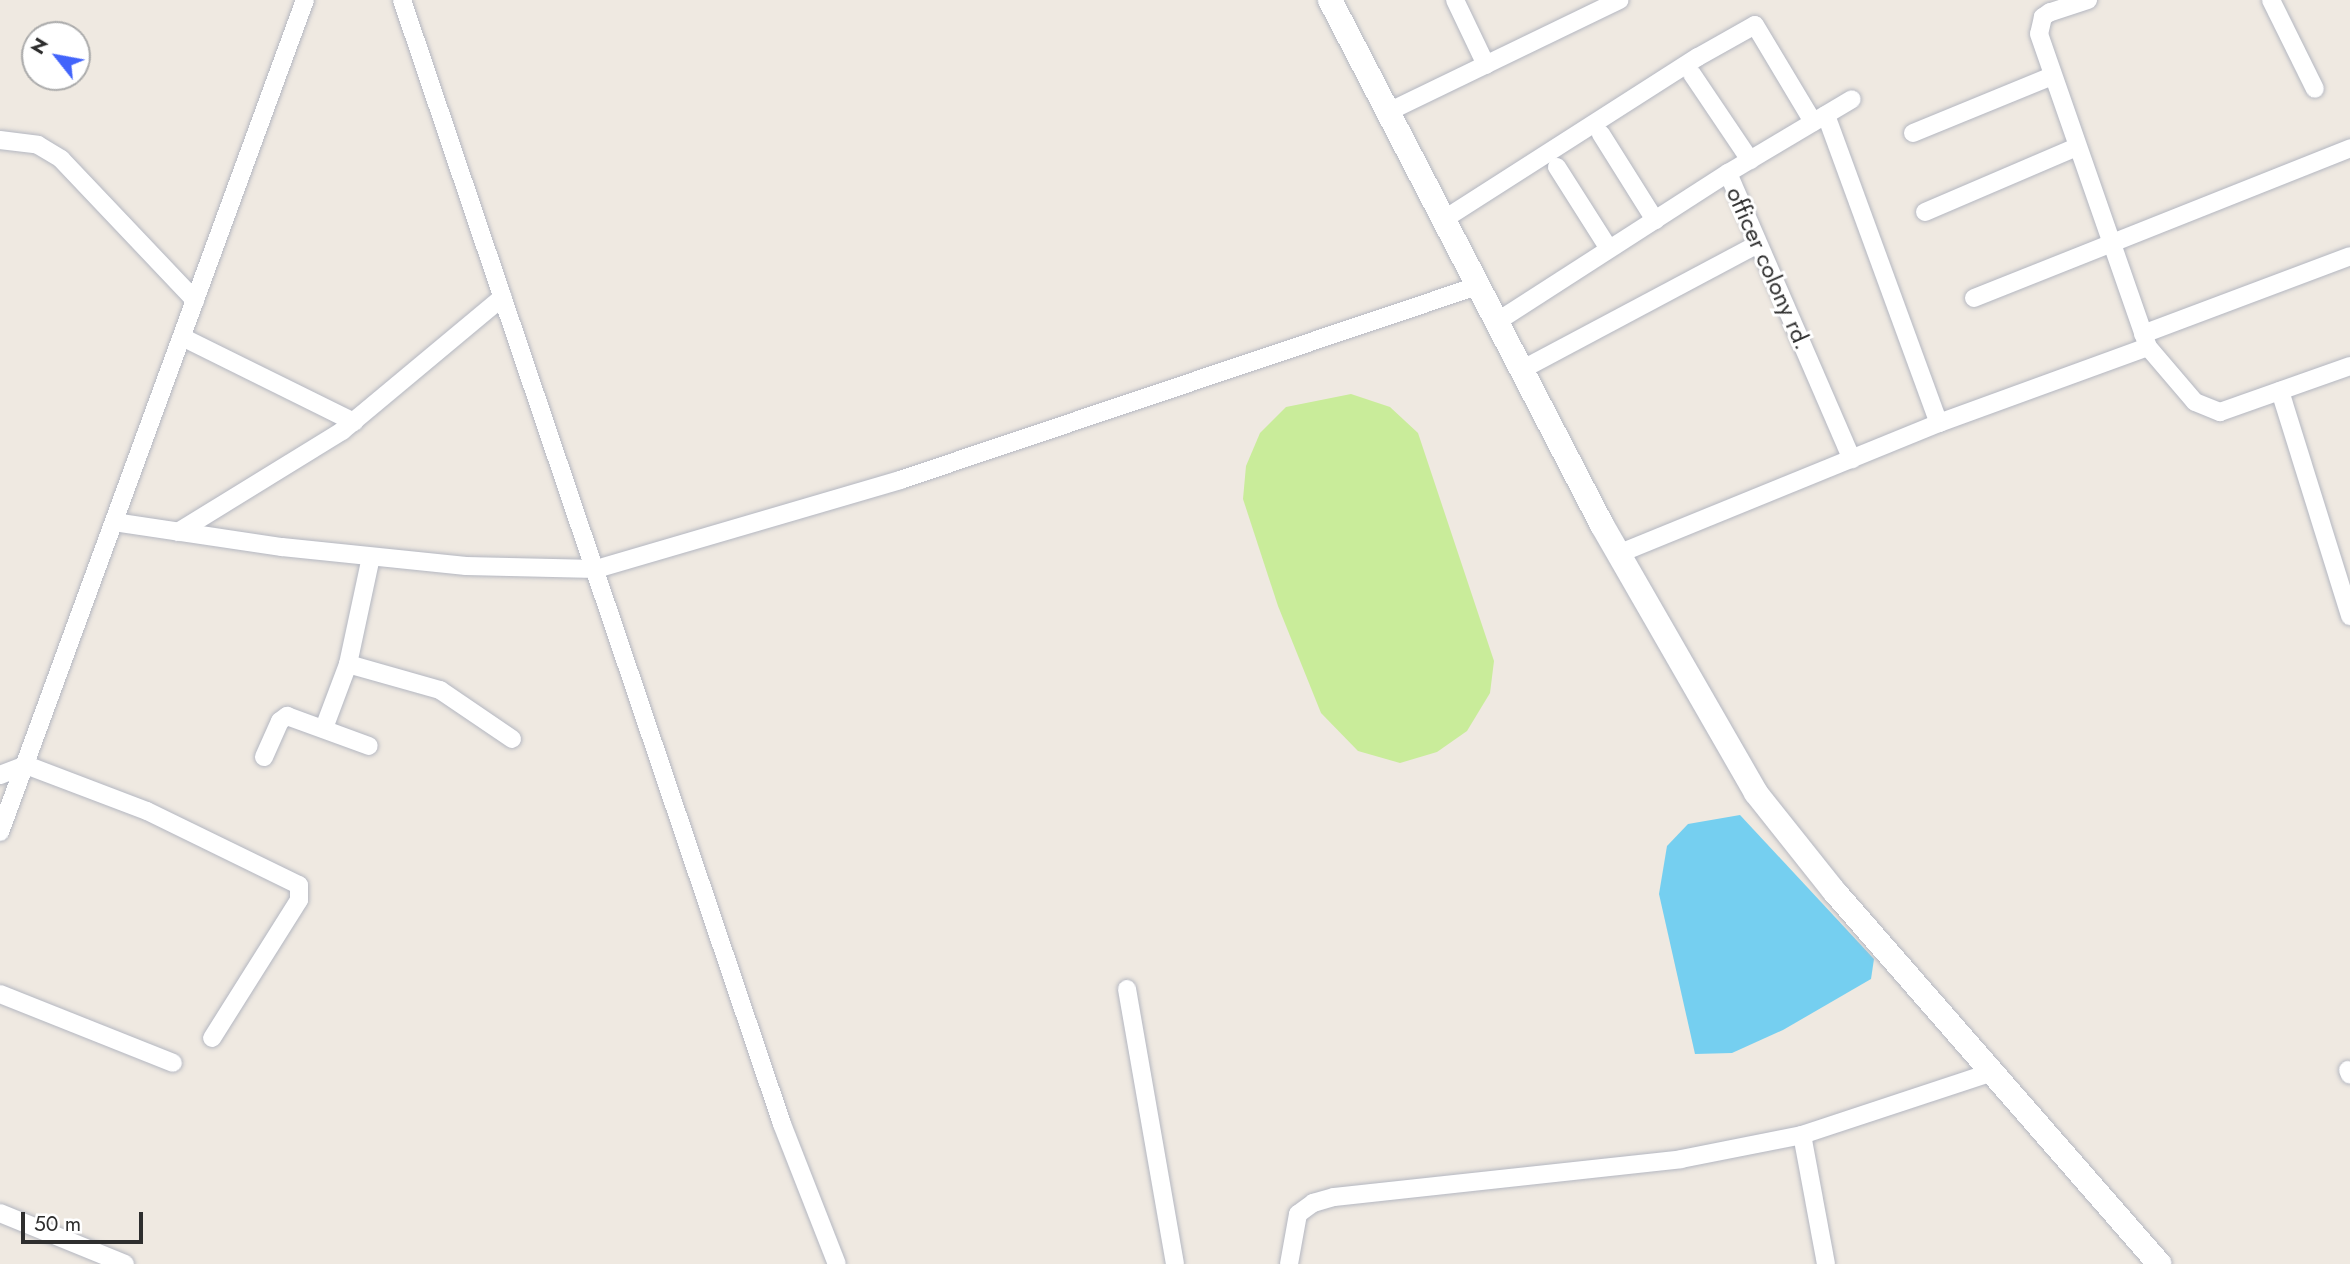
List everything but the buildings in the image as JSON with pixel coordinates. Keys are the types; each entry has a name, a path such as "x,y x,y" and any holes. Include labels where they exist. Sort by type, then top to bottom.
{"street":[{"path":"0,832 305,0"},
{"path":"402,0 782,1124 837,1264"},
{"path":"1330,0 1446,218 1618,554 1756,793 2159,1264"},
{"path":"1455,0 1486,65"},
{"path":"1390,111 1620,0"},
{"path":"2088,0 2050,12 2039,25 2052,76 2145,341 2207,411 2220,412 2350,366"},
{"path":"2271,0 2315,89"},
{"path":"1446,218 1698,57 1755,25 1819,119 1939,423"},
{"path":"1692,74 1750,160"},
{"path":"1913,134 2052,76"},
{"path":"1728,173 1852,99"},
{"path":"1601,134 1655,220"},
{"path":"0,140 38,145 61,159 195,300"},
{"path":"1925,212 2077,146"},
{"path":"1974,298 2110,241 2350,148"},
{"path":"1557,167 1609,249"},
{"name":"officer colony rd.","path":"1498,321 1728,173 1852,458"},
{"path":"1523,369 1759,244"},
{"path":"1618,554 2350,256"},
{"path":"114,522 372,557 466,566 596,569 900,480 1480,285"},
{"path":"178,532 354,422 503,297"},
{"path":"182,337 354,422"},
{"path":"2280,391 2350,616"},
{"path":"324,727 348,664 372,557"},
{"path":"348,664 440,690 512,739"},
{"path":"264,757 280,721 287,716 324,727 369,746"},
{"path":"0,775 26,765 147,811 299,885 299,900 212,1038"},
{"path":"1127,989 1175,1264"},
{"path":"0,994 173,1063"},
{"path":"1289,1264 1298,1214 1313,1203 1335,1197 1681,1159 1802,1135 1992,1072"},
{"path":"1802,1135 1826,1264"},
{"path":"0,1213 125,1264"}],"green space":[{"path":"1351,394 1390,407 1418,433 1494,661 1490,693 1467,731 1437,752 1400,763 1358,751 1321,713 1278,606 1243,499 1246,466 1260,433 1286,407"}],"water":[{"path":"1740,815 1874,959 1871,979 1783,1030 1732,1053 1695,1054 1659,894 1667,846 1688,824"}]}
